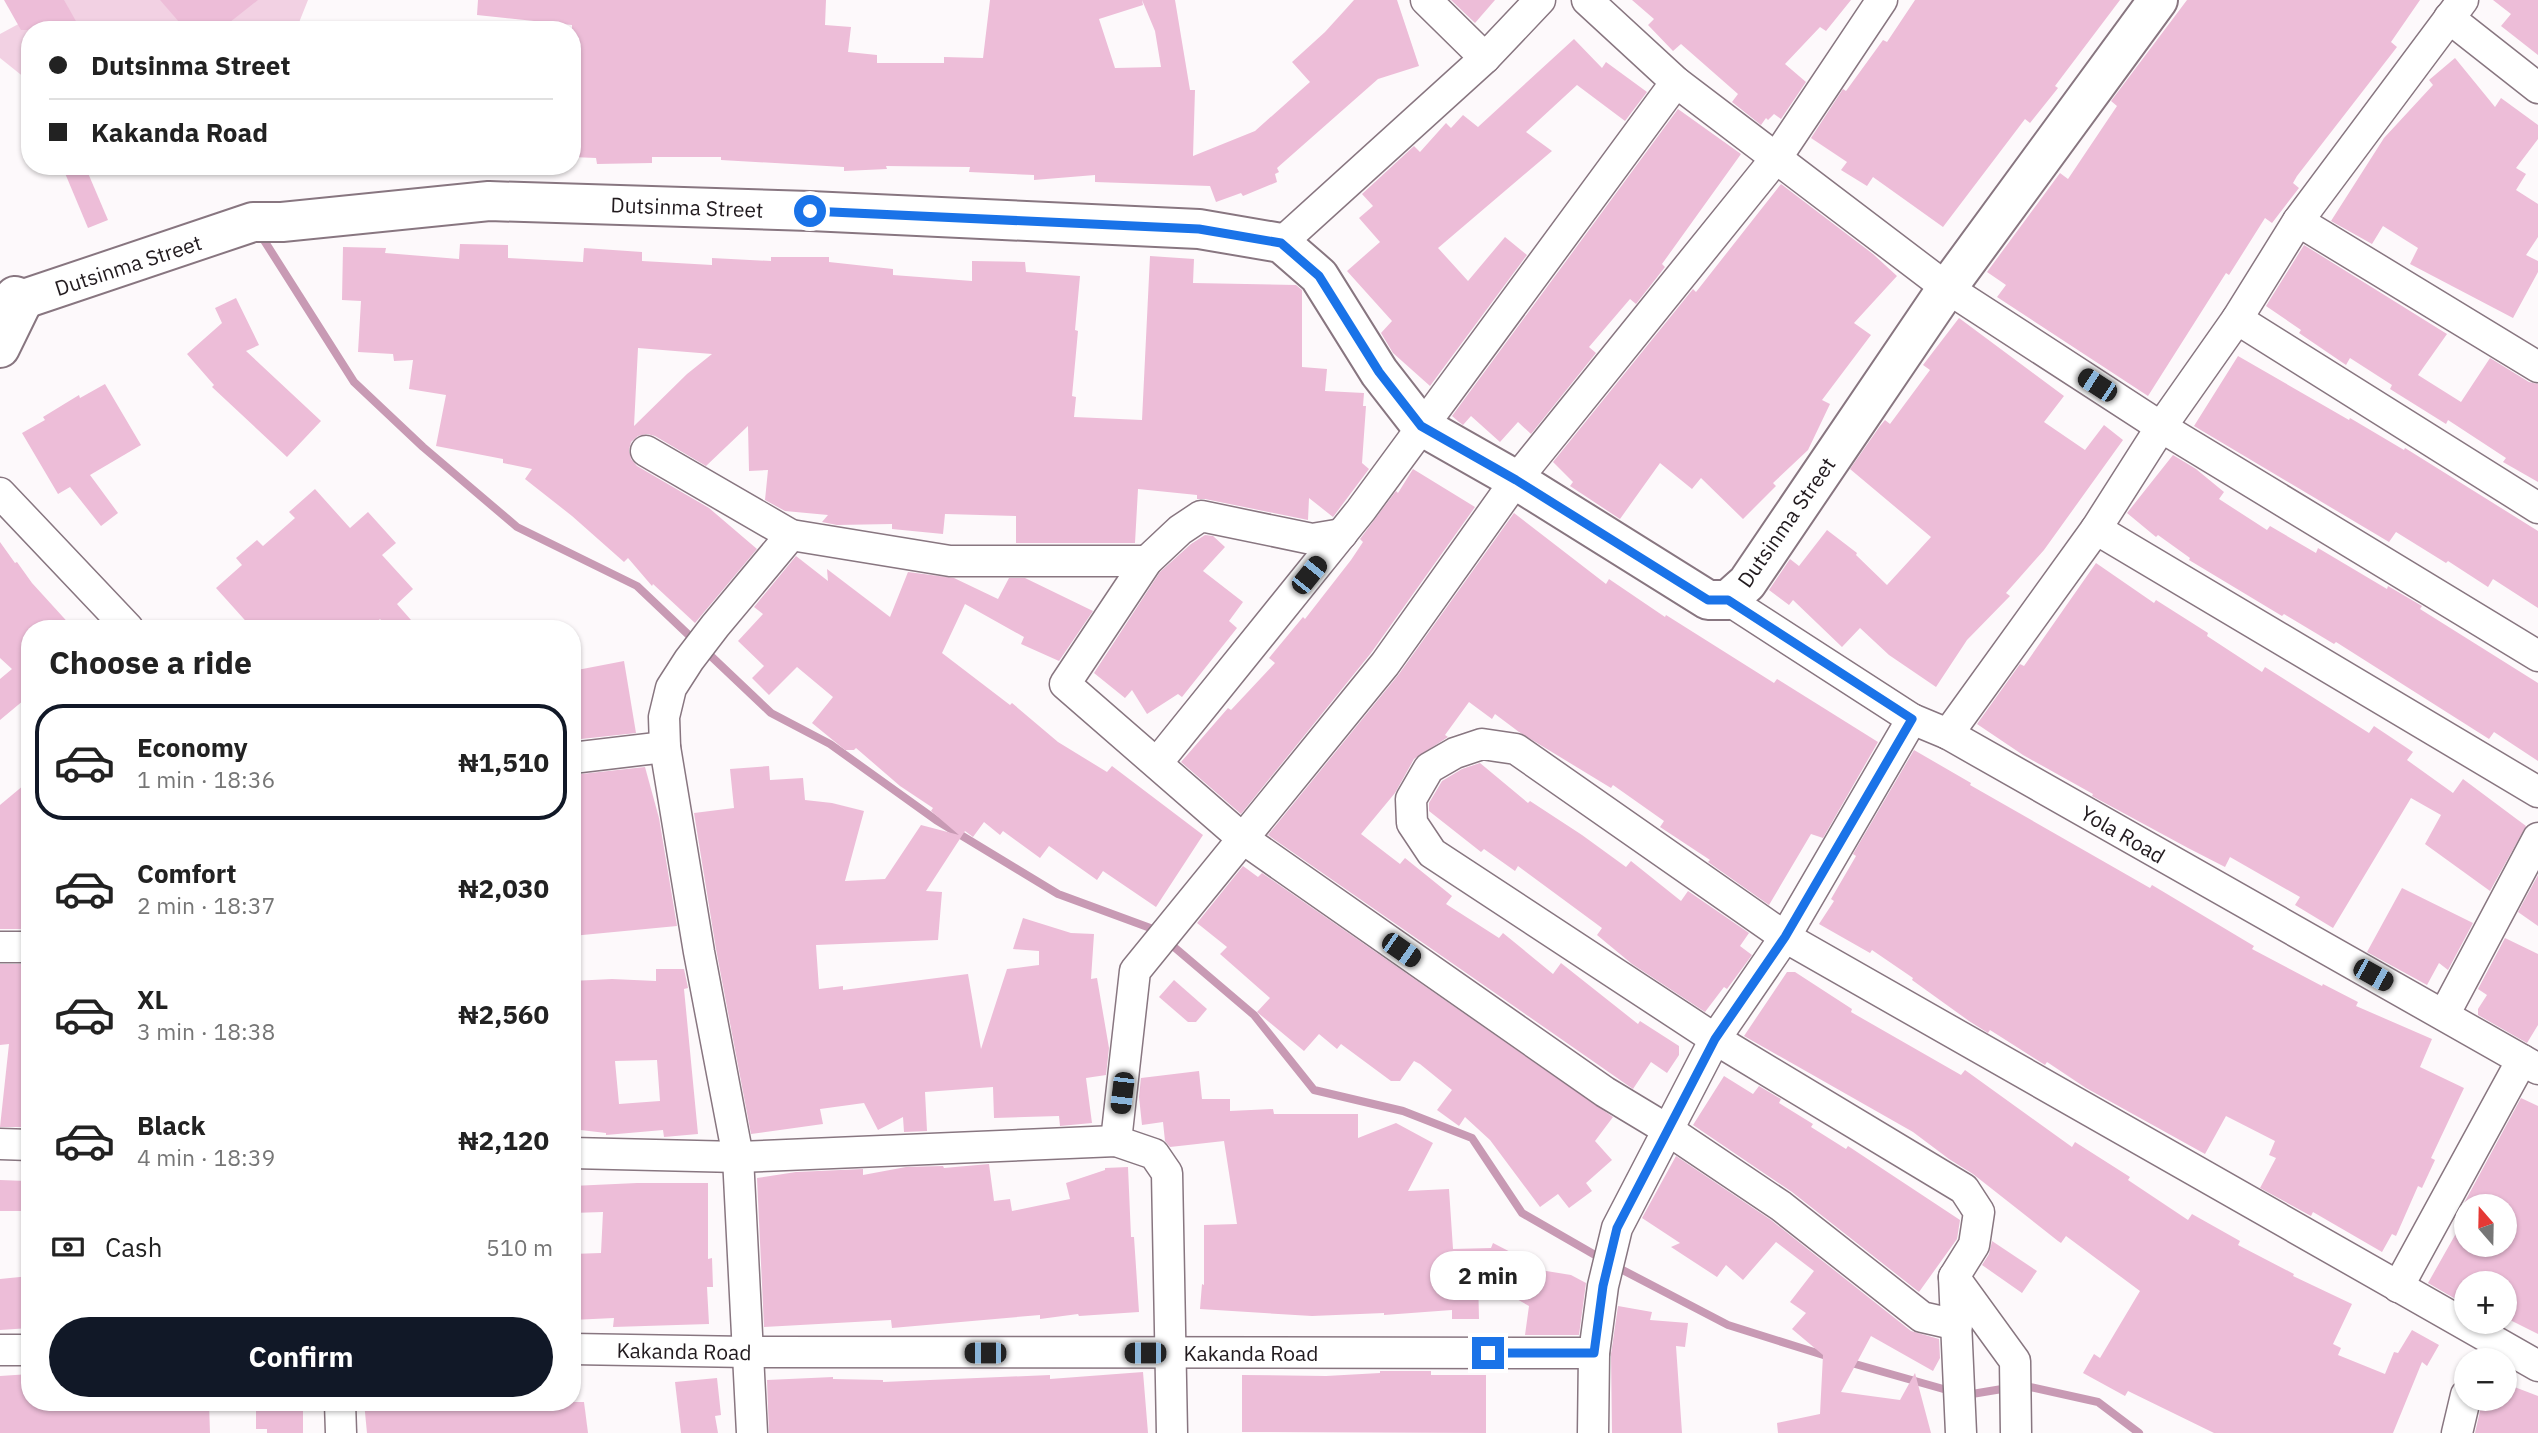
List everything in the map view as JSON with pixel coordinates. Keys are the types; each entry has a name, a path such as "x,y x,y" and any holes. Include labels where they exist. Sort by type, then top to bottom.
{"street":[{"path":"1426,0 1485,58"},
{"path":"1281,243 1485,58 1540,0"},
{"path":"1587,0 1676,82 1947,288 2161,427 2538,656"},
{"path":"1116,1141 1135,971 1385,664 1516,480 1777,157 1882,0"},
{"name":"Dutsinma Street","path":"8,301 253,222 282,222 489,201 810,211 1199,229 1281,243 1319,276 1379,372 1421,426 1516,480 1708,600 1728,600 1747,583 1947,288 2158,0"},
{"path":"1948,734 2096,529 2161,427 2237,319 2298,221 2456,9 2538,88"},
{"path":"1157,763 1342,534 1676,82"},
{"path":"2298,221 2538,367"},
{"path":"0,348 8,301"},
{"path":"2237,319 2538,508"},
{"path":"646,451 791,536 950,561 1147,561"},
{"path":"0,493 120,620"},
{"path":"1342,534 1312,539 1201,516 1180,530 1147,561 1066,684 1242,838 1605,1092 1668,1130 1782,1206 1922,1317 1957,1325"},
{"path":"2096,529 2538,792"},
{"path":"752,1433 738,1157 699,952 666,747 664,717 671,688 689,660 791,536"},
{"name":"Yola Road","path":"1728,600 1912,719 1948,734 2530,1065"},
{"path":"1593,1433 1594,1353 1603,1286 1617,1228 1715,1039 1785,937 1912,719"},
{"path":"1960,1420 1954,1277 1974,1245 1979,1212 1964,1189 1715,1039 1432,853 1412,823 1411,799 1429,768 1455,753 1482,744 1516,749 1785,937 2398,1287 2477,1347 2538,1366"},
{"path":"581,757 666,747"},
{"path":"2444,1015 2538,838"},
{"path":"0,947 21,947"},
{"path":"2398,1287 2530,1065"},
{"path":"581,1153 738,1157 1116,1141 1154,1154 1167,1173 1172,1433"},
{"path":"0,1144 21,1145"},
{"path":"1954,1277 2015,1361 2016,1433"},
{"name":"Kakanda Road","path":"581,1349 747,1352 1594,1353"},
{"path":"0,1350 21,1350"},
{"path":"340,1411 341,1433"},
{"path":"2457,1433 2462,1411"}],"shaded area":[{"path":"63,0 308,0 300,21 24,21"},
{"path":"21,23 21,75 0,58 0,34"}],"building":[{"path":"4,0 64,0 76,21 21,21 21,30"},
{"path":"160,0 258,0 231,21 178,21"},
{"path":"478,0 826,0 825,25 851,27 848,52 877,55 877,63 944,63 944,57 983,58 990,0 1142,0 1175,0 1190,90 1195,90 1193,156 1255,131 1310,82 1292,62 1325,32 1354,0 1397,0 1419,66 1378,79 1277,168 1277,182 1243,196 1241,193 1216,202 1210,186 1095,182 1095,175 1034,180 1034,175 969,172 970,167 886,166 887,169 844,171 844,167 721,160 721,157 652,157 652,163 597,164 596,158 581,157 581,21 534,21 477,15","holes":["1142,0 1155,31 1161,67 1115,68 1099,19 1143,5"]},
{"path":"1451,0 1495,0 1475,23"},
{"path":"1632,0 1851,0 1826,31 1820,27 1785,64 1806,82 1781,119 1774,114 1768,120 1766,118 1761,125 1732,102 1738,94 1681,44 1673,51 1648,25 1654,19"},
{"path":"1915,0 2120,0 2055,86 2058,88 2030,123 2025,119 1943,227 1873,177 1867,186 1841,170 1847,162 1811,138 1843,89 1846,91 1883,40 1887,42"},
{"path":"2187,0 2420,0 2391,42 2397,47 2297,176 2293,183 2299,188 2272,223 2265,218 2229,275 2226,273 2148,396 1997,297 2006,285 1987,272 2060,173 2068,179 2117,106 2111,101"},
{"path":"2493,0 2538,0 2538,55 2501,26 2511,14"},
{"path":"1574,39 1602,68 1606,62 1647,92 1625,121 1577,85 1526,132 1552,151 1438,248 1468,281 1505,237 1527,255 1430,386 1393,353 1381,333 1392,321 1347,271 1380,242 1359,218 1373,206 1362,194 1414,146 1420,152 1446,123 1451,128 1463,115 1478,127"},
{"path":"2455,58 2495,107 2501,98 2538,125 2538,139 2516,168 2526,174 2516,190 2538,204 2538,237 2526,255 2538,261 2538,272 2513,318 2410,264 2418,248 2383,226 2372,244 2331,221 2384,138 2433,85 2429,80"},
{"path":"1678,109 1741,154 1662,264 1665,267 1636,304 1630,299 1589,347 1596,353 1531,434 1518,422 1500,442 1471,416 1463,425 1452,416"},
{"path":"66,175 89,175 108,220 88,228"},
{"path":"1781,184 1873,254 1897,276 1854,323 1871,335 1822,400 1830,404 1808,450 1773,483 1776,486 1743,519 1701,478 1692,489 1660,463 1620,519 1570,486 1573,482 1553,462 1693,289 1696,292"},
{"path":"460,244 508,245 508,258 583,262 584,248 642,252 642,261 712,265 712,258 771,261 771,257 829,257 829,262 893,269 893,275 972,281 972,261 1025,262 1026,272 1080,276 1072,396 1076,397 1074,417 1142,420 1150,256 1194,259 1193,283 1296,285 1302,290 1302,367 1327,369 1325,391 1364,393 1363,406 1366,406 1362,463 1369,469 1333,517 1309,498 1308,520 1197,499 1197,495 1138,489 1135,543 1016,543 1016,516 945,514 943,534 892,529 892,524 837,525 822,522 828,515 785,511 765,500 768,470 749,471 748,426 706,466 655,436 638,436 631,442 629,450 631,459 637,466 709,508 757,549 695,623 653,584 652,586 628,558 624,562 525,479 532,469 503,463 503,459 436,446 446,395 409,389 413,360 394,361 393,354 358,352 361,301 342,300 343,247 386,248 385,253 459,259","holes":["638,348 712,354 687,374 634,426"]},
{"path":"2304,245 2447,334 2418,375 2461,402 2490,358 2529,382 2538,384 2538,482 2503,462 2506,458 2448,420 2446,424 2390,389 2392,385 2350,358 2346,365 2299,333 2301,330 2266,306"},
{"path":"236,298 259,345 246,351 321,421 287,457 212,387 214,385 187,354 222,323 215,308"},
{"path":"1959,318 2064,396 2044,422 2085,450 2104,425 2123,440 2044,550 2006,593 2010,596 1967,640 1936,687 1889,655 1860,628 1842,647 1793,600 1789,605 1769,590 1790,559 1799,566 1827,530 1857,553 1887,585 1931,537 1850,469 1880,426 1885,420 1890,424 1930,370 1923,365"},
{"path":"2238,356 2349,420 2350,418 2404,450 2405,448 2538,531 2538,608 2493,579 2488,587 2396,532 2389,542 2194,426"},
{"path":"105,384 141,445 90,475 118,513 101,526 70,487 58,494 22,433 79,395 80,398"},
{"path":"2173,455 2196,469 2224,492 2219,499 2267,530 2270,526 2316,553 2318,548 2387,589 2388,586 2538,683 2538,761 2494,732 2489,739 2336,642 2334,644 2284,614 2282,616 2189,560 2190,558 2158,535 2156,537 2127,513"},
{"path":"1413,469 1475,507 1371,653 1241,814 1181,762 1228,708 1231,710 1275,663 1269,658 1303,617 1305,619 1351,560 1363,542 1360,539 1396,491 1398,493"},
{"path":"315,489 350,528 368,512 396,543 382,555 413,589 397,604 411,620 245,620 216,588 242,565 236,558 257,540 263,546 295,518 289,512"},
{"path":"1514,513 1606,584 1609,579 1665,617 1666,615 1774,683 1777,679 1878,742 1823,838 1811,834 1769,905 1708,862 1710,860 1660,827 1664,821 1613,785 1611,788 1519,732 1495,714 1492,719 1469,702 1445,735 1448,737 1414,759 1395,793 1361,834 1400,864 1405,858 1452,896 1446,904 1499,938 1503,933 1553,974 1561,963 1638,1024 1640,1021 1679,1046 1679,1055 1667,1073 1651,1062 1633,1089 1268,835 1399,674"},
{"path":"1205,535 1213,536 1225,547 1203,571 1243,602 1229,621 1237,628 1182,697 1178,694 1147,714 1132,690 1125,698 1094,673 1160,572"},
{"path":"0,542 66,620 21,620 21,702 0,720 0,679 12,669 0,658"},
{"path":"796,556 828,581 827,569 890,617 908,572 954,578 998,599 1009,578 1025,578 1093,611 1059,661 1021,644 1024,637 965,604 942,653 1010,705 1012,703 1058,742 1107,772 1112,766 1203,835 1156,907 1103,871 1097,880 1049,846 1040,858 1003,831 1000,835 984,822 973,837 965,831 926,891 942,892 938,940 816,945 819,989 843,986 843,990 968,974 981,1049 1007,969 1039,965 1039,951 1013,949 1023,918 1071,933 1094,934 1091,979 1097,978 1109,1048 1106,1075 1086,1078 1092,1123 1060,1126 1059,1116 994,1118 993,1087 925,1092 927,1131 904,1132 903,1117 878,1130 864,1103 820,1109 823,1124 751,1134 716,949 694,813 734,808 730,769 769,766 770,780 803,778 805,800 864,811 845,881 885,879 921,825 959,835 931,811 933,808 900,786 856,748 845,750 812,723 833,697 797,667 769,695 752,678 764,666 738,641 763,614 754,607"},
{"path":"2096,563 2154,603 2156,600 2208,633 2207,636 2262,672 2265,667 2369,733 2374,726 2413,752 2407,760 2453,793 2463,779 2526,826 2490,891 2425,844 2441,815 2411,798 2333,928 2295,905 2300,897 2230,857 2225,867 2188,848 2092,796 2093,794 2023,755 1977,724 2020,664 2024,666"},
{"path":"624,661 636,733 581,739 581,669"},
{"path":"1914,750 2150,888 2152,885 2254,946 2252,949 2358,1002 2356,1006 2432,1039 2420,1067 2464,1088 2431,1158 2435,1160 2422,1188 2418,1186 2396,1236 2392,1234 2382,1252 2313,1212 2311,1216 2260,1188 2276,1158 2269,1155 2275,1141 2226,1116 2205,1154 2086,1088 2047,1062 2045,1065 1990,1030 1988,1033 1872,950 1870,953 1819,924 1834,901 1831,899 1856,856 1853,854"},
{"path":"1480,763 1528,803 1530,801 1626,867 1631,861 1681,901 1688,891 1749,933 1740,946 1752,955 1727,989 1724,987 1705,1012 1632,964 1597,935 1602,928 1518,866 1515,871 1484,849 1481,852 1429,811 1429,803 1442,781 1462,769"},
{"path":"645,767 659,818 677,926 581,935 581,774"},
{"path":"21,788 21,929 0,929 0,805"},
{"path":"1243,866 1258,877 1262,873 1613,1117 1595,1141 1612,1160 1586,1183 1592,1191 1569,1208 1558,1194 1540,1207 1490,1140 1465,1117 1459,1126 1437,1110 1452,1090 1420,1064 1414,1061 1400,1081 1391,1081 1341,1044 1337,1049 1319,1034 1304,1051 1257,1012 1270,998 1220,954 1227,947 1197,923"},
{"path":"2538,875 2538,926 2518,912"},
{"path":"2402,888 2473,923 2448,970 2439,963 2427,985 2367,952"},
{"path":"2505,938 2538,954 2538,1025 2527,1043 2478,1015 2478,1009 2487,995 2478,989"},
{"path":"0,964 21,964 21,1127 0,1127 9,1044 0,1045"},
{"path":"656,969 684,969 688,988 684,989 698,1134 664,1137 663,1130 606,1135 581,1130 581,981 656,981","holes":["657,1060 660,1101 619,1104 615,1061"]},
{"path":"1787,972 1795,972 1852,1009 1851,1012 1961,1075 1965,1070 2072,1147 2075,1142 2130,1177 2128,1180 2188,1220 2192,1214 2240,1241 2238,1245 2294,1274 2293,1276 2352,1304 2333,1344 2341,1348 2338,1355 2385,1374 2394,1352 2398,1353 2412,1330 2439,1345 2427,1366 2422,1362 2393,1433 2214,1433 2128,1391 2125,1396 2083,1373 2094,1354 2100,1358 2140,1291 2066,1236 2061,1243 2058,1241 1973,1174 1913,1132 1744,1036"},
{"path":"1174,980 1207,1009 1196,1022 1188,1022 1159,997"},
{"path":"1199,1071 1202,1099 1230,1099 1230,1111 1273,1109 1274,1114 1358,1114 1358,1138 1396,1123 1433,1143 1408,1191 1449,1189 1453,1249 1491,1248 1493,1243 1536,1265 1534,1269 1571,1275 1586,1283 1579,1335 1525,1335 1529,1306 1478,1277 1479,1319 1452,1319 1452,1310 1312,1316 1200,1309 1202,1284 1204,1285 1204,1225 1237,1224 1224,1141 1170,1147 1165,1141 1163,1122 1142,1125 1139,1097 1141,1078"},
{"path":"1724,1076 1753,1094 1759,1086 1781,1099 1779,1103 1813,1124 1811,1127 1846,1149 1848,1146 1960,1220 1957,1239 1919,1292 1792,1192 1693,1125"},
{"path":"2521,1098 2538,1106 2538,1334 2517,1324 2517,1271 2454,1271 2454,1298 2428,1283 2454,1237 2454,1257 2517,1257 2517,1194 2469,1194"},
{"path":"1676,1156 1771,1220 1911,1331 1939,1339 1940,1358 1933,1371 1871,1336 1841,1392 1900,1400 1915,1373 1931,1433 1778,1433 1777,1423 1820,1414 1823,1355 1792,1329 1806,1313 1790,1302 1814,1271 1776,1242 1743,1280 1726,1265 1717,1277 1671,1247 1680,1243 1642,1218"},
{"path":"989,1164 994,1201 1010,1199 1012,1211 1070,1199 1066,1183 1105,1168 1128,1167 1131,1237 1134,1237 1139,1312 1078,1314 1040,1319 1040,1315 892,1328 891,1320 764,1327 757,1178 796,1172 863,1169 863,1175 906,1167 944,1168"},
{"path":"0,1180 21,1181 21,1211 0,1211"},
{"path":"708,1183 708,1259 712,1258 713,1287 707,1287 709,1324 613,1327 614,1318 581,1320 581,1254 601,1253 603,1212 581,1213 581,1186"},
{"path":"1992,1241 2037,1271 2022,1293 1982,1265 1989,1254"},
{"path":"21,1277 21,1329 0,1330 0,1279"},
{"path":"1618,1306 1652,1312 1650,1320 1688,1323 1685,1347 1676,1346 1682,1433 1612,1433 1611,1354"},
{"path":"1380,1371 1486,1375 1486,1433 1242,1432 1242,1375 1326,1376"},
{"path":"1143,1372 1148,1433 769,1433 767,1380 833,1377 883,1382 1050,1375 1050,1379"},
{"path":"21,1375 21,1411 209,1411 210,1433 0,1433 0,1376"},
{"path":"717,1378 721,1415 715,1416 718,1433 681,1433 675,1382"},
{"path":"2517,1388 2538,1396 2538,1433 2475,1433 2480,1411 2517,1411"},
{"path":"581,1402 584,1402 588,1433 367,1433 365,1411 581,1411"},
{"path":"256,1411 303,1411 303,1433 267,1433 267,1429 256,1429"}],"waterway":[{"path":"260,234 354,382 423,447 517,527 637,586 771,713 830,744 936,820 1058,894 1153,929 1157,933"},
{"path":"1167,941 1254,1015 1314,1090 1403,1111 1472,1138 1522,1213 1602,1259"},
{"path":"1613,1265 1728,1325 1833,1358"},
{"path":"1848,1362 1954,1392"},
{"path":"2021,1385 2098,1402 2139,1433"},
{"path":"1966,1395 2008,1388"}],"route":[{"path":"810,211 1199,229 1281,243 1319,276 1379,372 1421,426 1516,480 1708,600 1728,600 1912,719 1785,937 1715,1039 1617,1228 1603,1286 1594,1353 1488,1353"}]}
